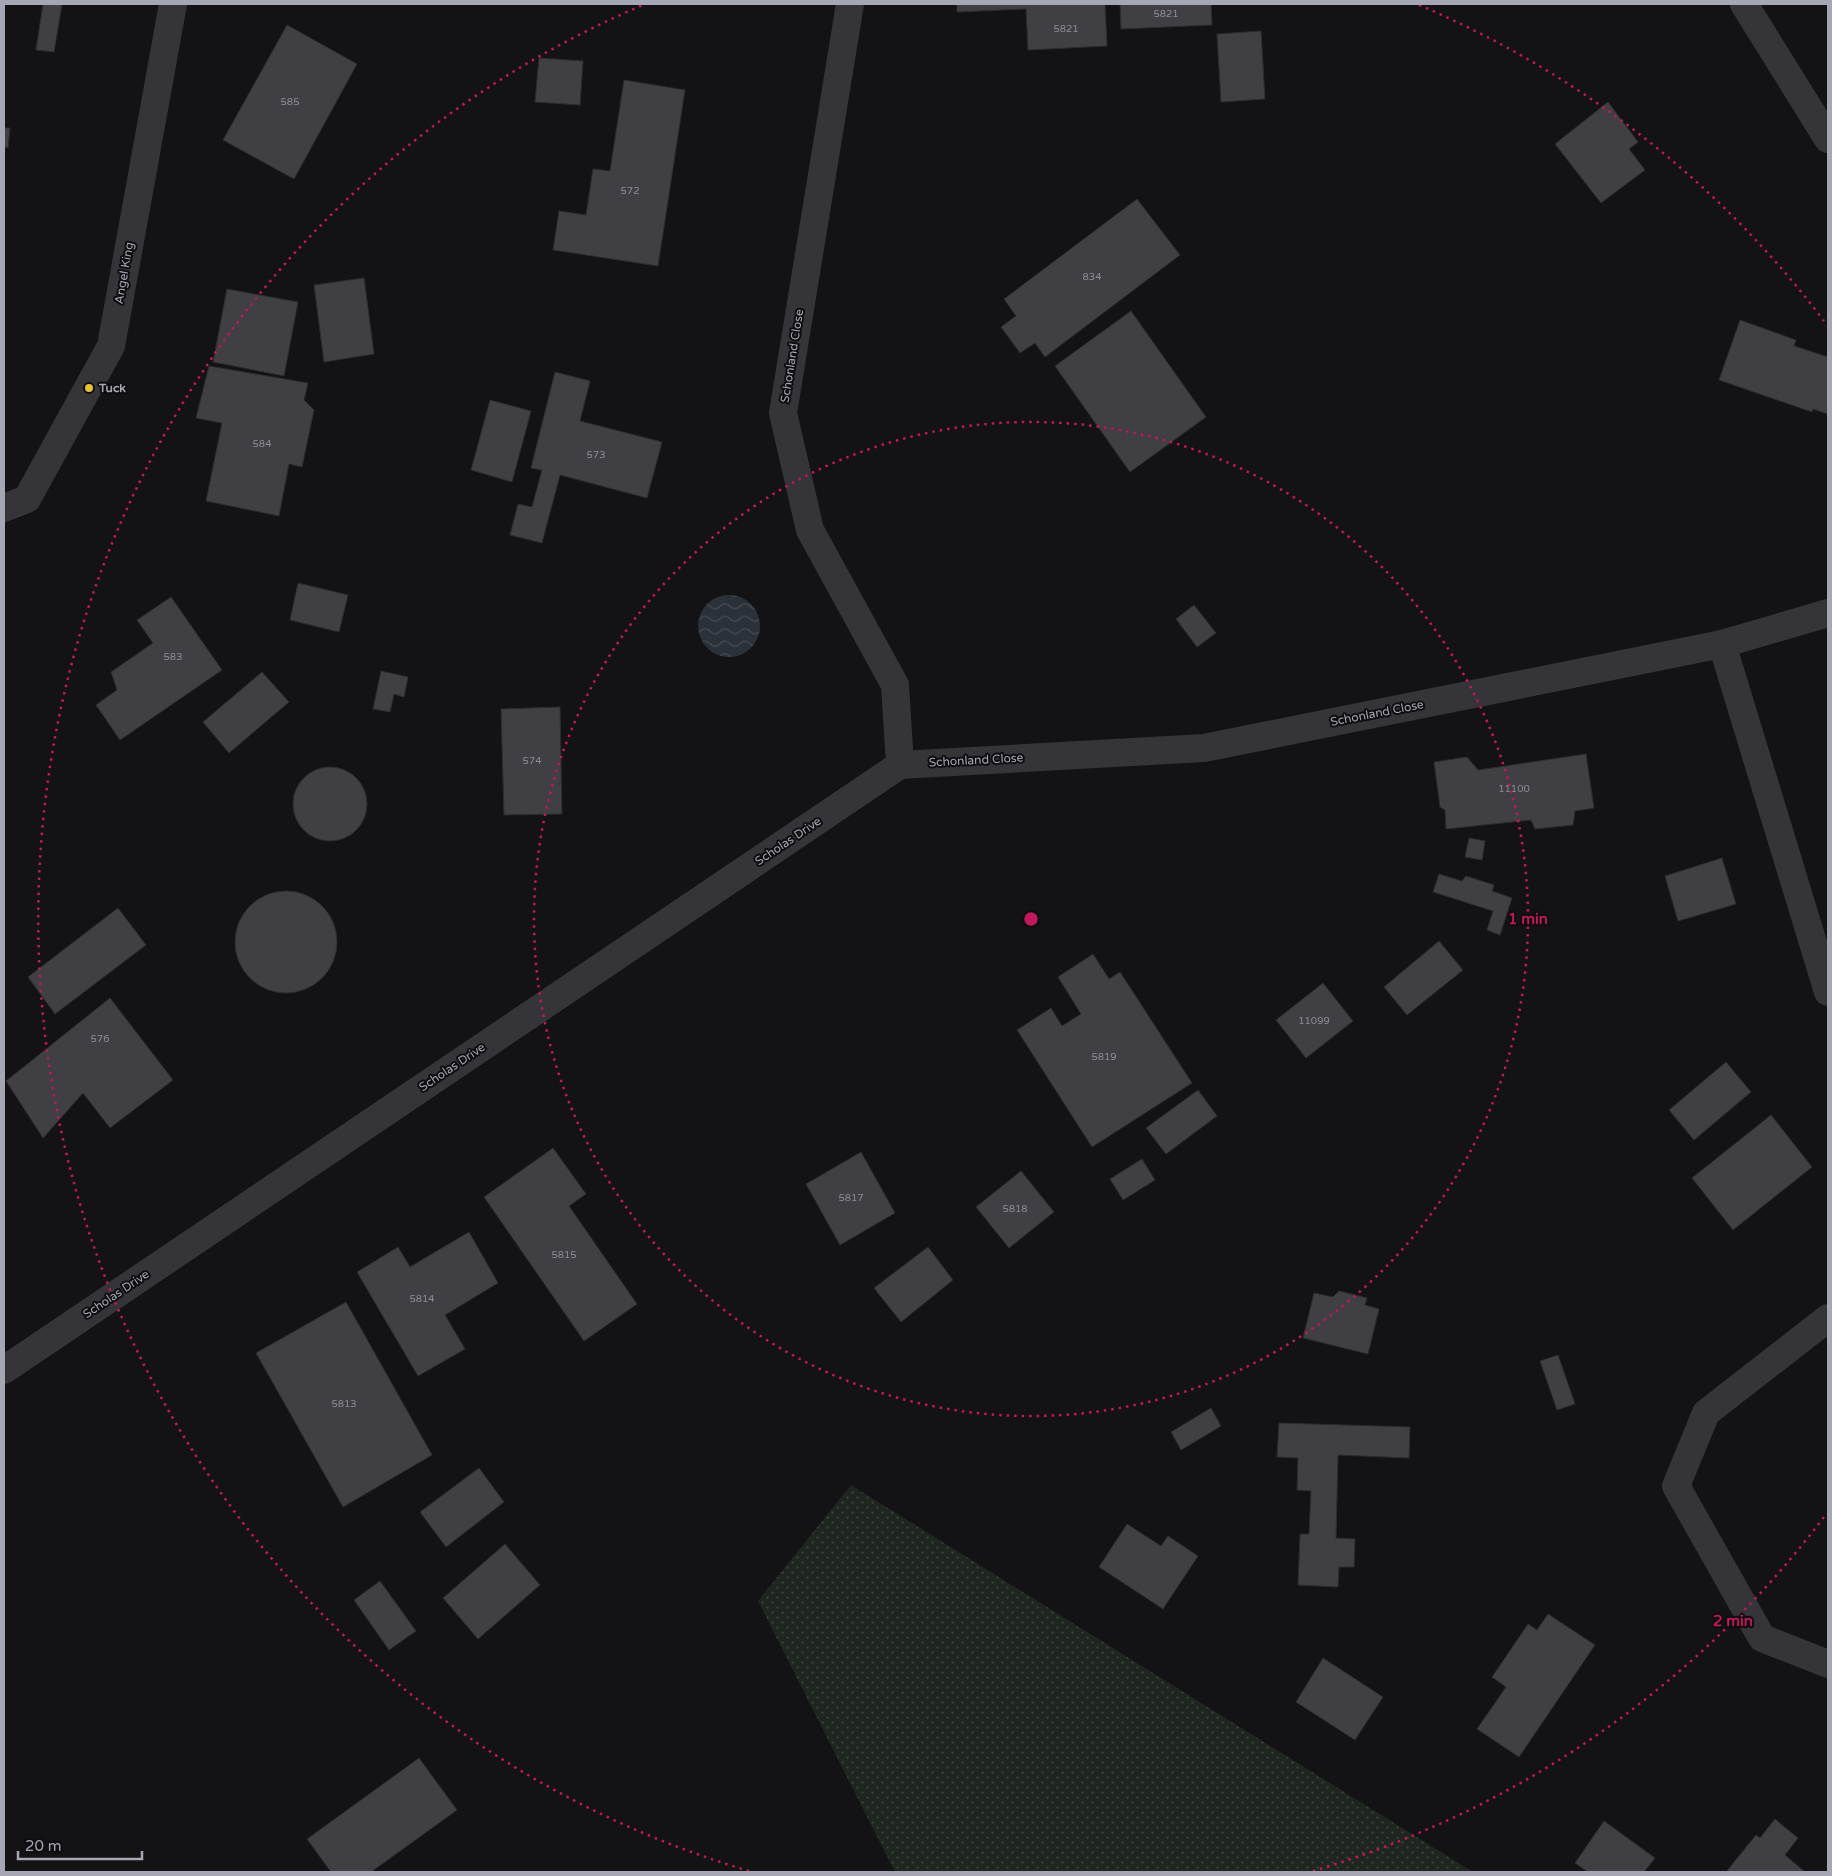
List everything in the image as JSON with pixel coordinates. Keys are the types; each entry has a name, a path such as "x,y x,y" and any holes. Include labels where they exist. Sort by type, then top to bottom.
{"street":[{"name":"Angel King","path":"4,508 28,498 111,346 173,4"},
{"name":"Schonland Close","path":"850,4 783,413 810,530 895,685 900,765 1204,748 1722,644 1828,613"},
{"path":"1744,4 1828,139"},
{"path":"1722,644 1828,992"},
{"name":"Scholas Drive","path":"4,1370 900,765"},
{"path":"1828,1318 1706,1413 1676,1486 1762,1638 1828,1664"}],"shaded area":[{"path":"851,1485 1473,1872 895,1872 758,1601"}],"water":[{"path":"729,595 741,597 751,604 758,614 760,626 758,638 751,648 741,655 729,657 717,655 707,648 700,638 698,626 700,614 707,604 717,597"}],"building":[{"path":"43,4 62,4 54,52 36,50"},
{"path":"957,4 1105,4 1107,46 1028,50 1026,9 957,12"},
{"path":"1120,4 1211,4 1212,25 1121,29"},
{"path":"287,25 357,64 294,179 223,140"},
{"path":"1261,31 1265,99 1221,102 1217,34"},
{"path":"539,58 583,61 580,105 535,102"},
{"path":"624,80 685,90 658,266 553,250 559,211 586,215 593,169 610,171"},
{"path":"1608,102 1638,142 1629,149 1645,170 1601,203 1555,144"},
{"path":"4,128 10,128 8,148 4,147"},
{"path":"1137,199 1180,255 1045,357 1035,343 1020,353 1001,327 1016,316 1004,299"},
{"path":"364,278 374,354 324,362 314,285"},
{"path":"227,289 298,302 284,376 213,362"},
{"path":"1131,311 1206,417 1130,472 1055,366"},
{"path":"1740,320 1796,340 1794,346 1828,357 1828,414 1813,409 1812,412 1719,380"},
{"path":"209,366 308,383 304,400 314,410 302,467 289,464 279,516 206,501 222,423 196,418"},
{"path":"555,372 590,381 580,421 662,442 647,498 560,475 542,543 510,535 518,504 532,507 542,470 531,468"},
{"path":"490,400 531,411 512,482 471,470"},
{"path":"298,583 348,595 339,632 290,620"},
{"path":"171,597 222,670 120,740 96,705 117,690 111,672 153,643 137,620"},
{"path":"1194,605 1216,633 1197,647 1176,619"},
{"path":"381,671 408,677 404,697 394,694 390,712 373,709"},
{"path":"262,672 289,702 229,753 203,722"},
{"path":"560,707 562,814 504,815 501,709"},
{"path":"1586,754 1594,808 1575,811 1573,825 1535,829 1531,820 1446,829 1445,810 1440,807 1434,762 1467,757 1478,770"},
{"path":"337,767 357,777 365,790 367,804 365,818 357,831 344,839 323,841 303,831 295,818 293,797 303,777 316,769"},
{"path":"1469,838 1485,841 1482,860 1465,857"},
{"path":"1722,858 1736,904 1678,921 1665,876"},
{"path":"1439,874 1462,881 1466,876 1494,885 1492,891 1512,898 1500,935 1487,930 1493,911 1433,892"},
{"path":"286,891 296,892 315,899 329,913 336,932 336,952 329,971 315,985 296,992 286,993 276,992 257,985 243,971 236,952 235,942 236,932 243,913 257,899 276,892"},
{"path":"118,908 146,945 55,1014 28,977"},
{"path":"1439,941 1463,970 1407,1015 1384,987"},
{"path":"1093,954 1109,979 1120,972 1192,1083 1092,1147 1017,1030 1051,1008 1062,1026 1081,1014 1058,977"},
{"path":"1323,983 1353,1021 1306,1058 1276,1020"},
{"path":"110,998 173,1080 110,1128 83,1093 43,1138 6,1081"},
{"path":"1726,1062 1751,1092 1694,1140 1669,1110"},
{"path":"1198,1090 1217,1116 1166,1154 1146,1128"},
{"path":"1771,1115 1812,1167 1733,1230 1692,1178"},
{"path":"553,1148 586,1194 569,1206 637,1304 584,1341 484,1197"},
{"path":"861,1152 895,1213 840,1245 806,1184"},
{"path":"1142,1159 1155,1180 1123,1200 1110,1179"},
{"path":"1021,1171 1054,1212 1009,1248 976,1207"},
{"path":"469,1232 498,1283 445,1315 465,1349 418,1376 357,1272 398,1247 410,1267"},
{"path":"928,1247 953,1280 901,1322 874,1288"},
{"path":"1339,1291 1367,1298 1365,1305 1379,1309 1368,1354 1303,1338 1314,1293 1333,1297"},
{"path":"346,1302 432,1455 343,1507 256,1353"},
{"path":"1558,1355 1575,1404 1557,1410 1540,1361"},
{"path":"1211,1408 1221,1426 1181,1450 1171,1432"},
{"path":"1279,1423 1410,1427 1409,1458 1338,1455 1336,1538 1355,1539 1354,1567 1339,1567 1338,1587 1298,1585 1300,1534 1309,1534 1311,1491 1297,1490 1298,1458 1277,1457"},
{"path":"479,1468 504,1502 446,1547 420,1512"},
{"path":"1127,1524 1161,1546 1168,1536 1198,1556 1163,1609 1099,1567"},
{"path":"505,1544 540,1585 478,1639 443,1598"},
{"path":"380,1581 416,1631 389,1650 354,1600"},
{"path":"1548,1614 1595,1645 1519,1757 1477,1729 1506,1687 1492,1677 1528,1624 1537,1630"},
{"path":"1323,1658 1383,1697 1355,1740 1296,1702"},
{"path":"419,1758 457,1810 371,1872 331,1872 307,1839"},
{"path":"1775,1819 1798,1838 1785,1855 1805,1872 1726,1872 1756,1835 1760,1838"},
{"path":"1604,1821 1655,1858 1644,1872 1588,1872 1575,1863"}],"place":[{"name":"Tuck","path":"89,388"}]}
